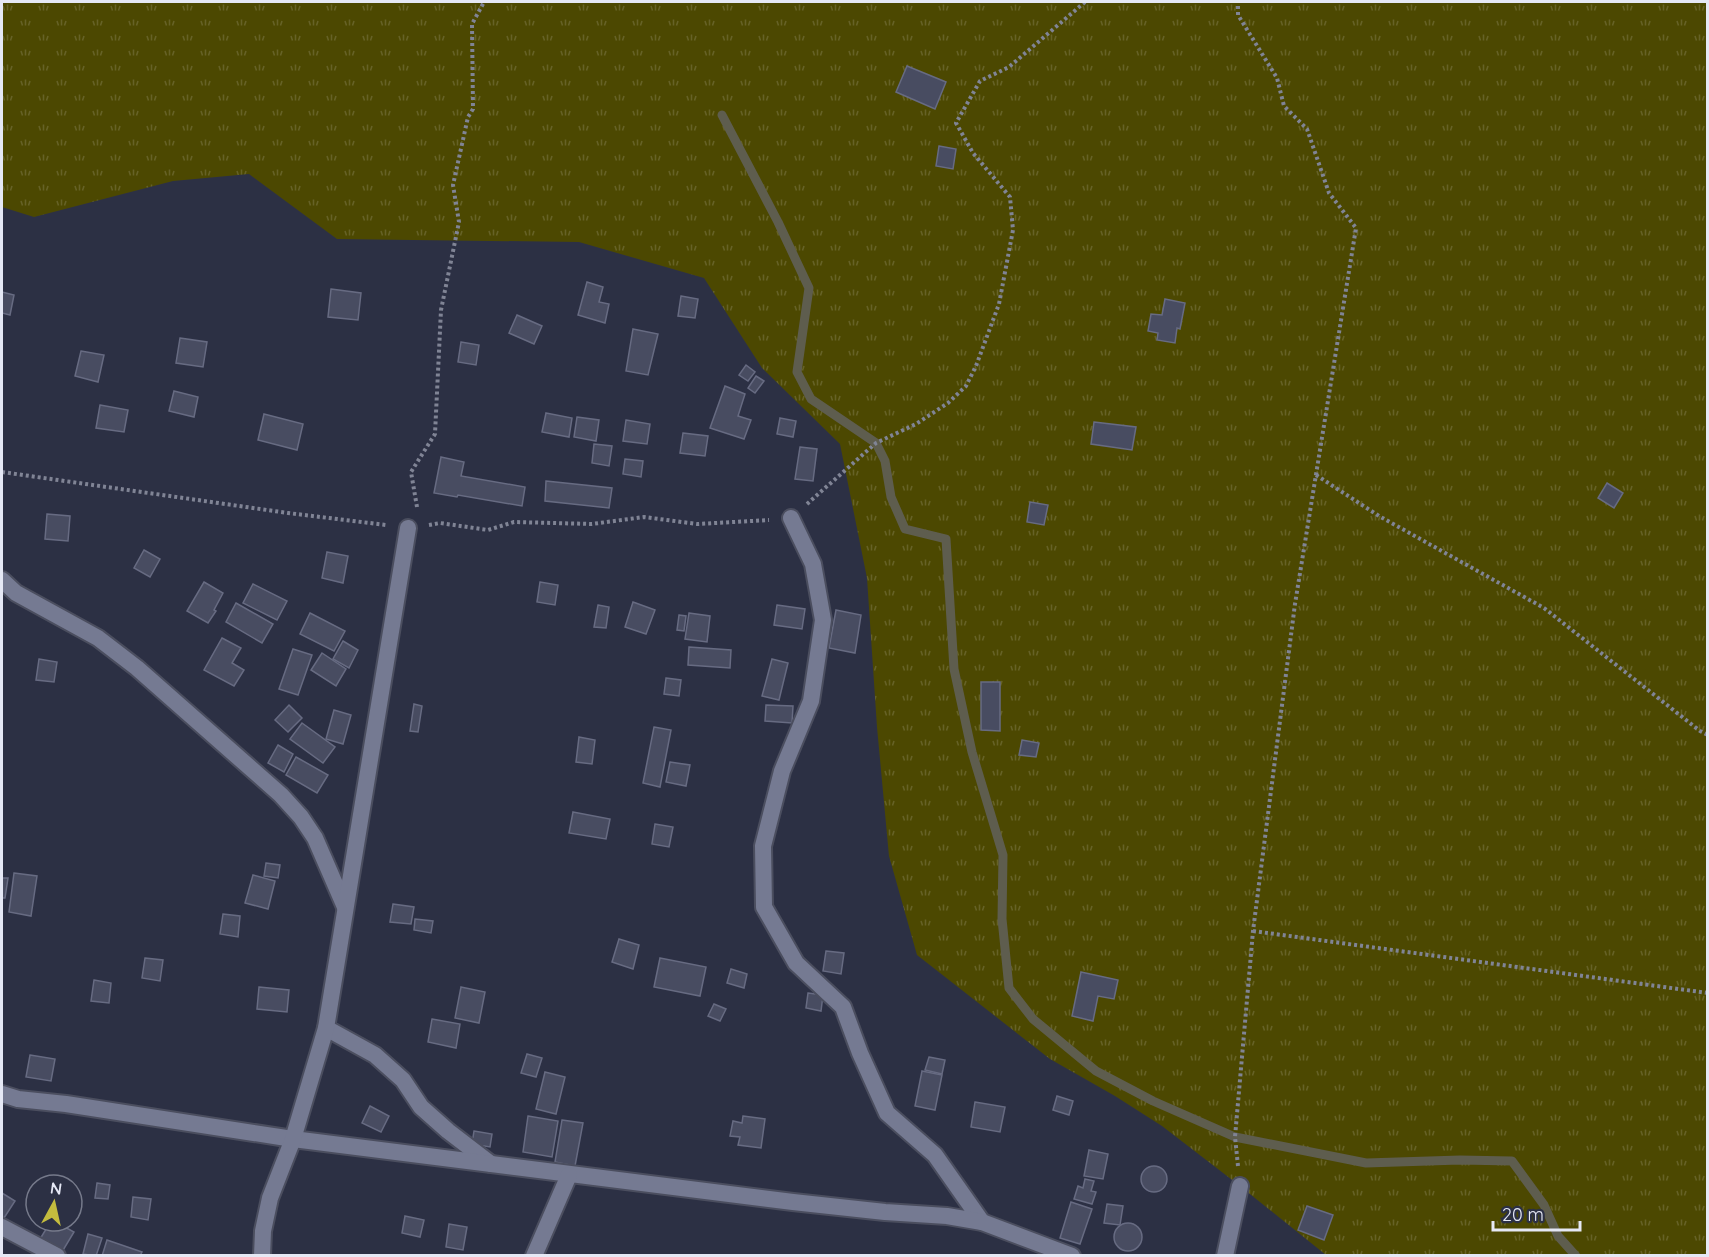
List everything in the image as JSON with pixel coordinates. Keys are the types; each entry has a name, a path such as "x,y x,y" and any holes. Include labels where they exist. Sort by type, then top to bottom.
{"street":[{"path":"790,518 813,564 823,620 811,701 782,771 763,846 764,907 796,963 843,1007 860,1053 887,1113 935,1155 982,1222"},
{"path":"262,1256 263,1231 270,1198 293,1139 326,1028 408,528"},
{"path":"2,580 16,593 98,638 137,668 281,795 302,817 315,838 345,908"},
{"path":"326,1028 375,1055 403,1080 421,1107 448,1131 492,1164"},
{"path":"2,1094 18,1099 66,1104 293,1139 569,1175 839,1207 947,1216 982,1222 1072,1256"},
{"path":"534,1256 569,1175"},
{"path":"1225,1256 1240,1186"},
{"path":"2,1227 57,1256"}],"path":[{"path":"418,514 411,472 435,434 441,310 459,222 453,185 468,117 473,109 472,24 484,2"},
{"path":"433,520 488,530 514,522 592,524 644,517 697,524 790,518 876,443 916,424 948,403 966,386 976,366 999,304 1012,230 1010,197 973,153 956,123 980,81 1009,67 1085,2"},
{"path":"1238,2 1238,15 1277,78 1284,106 1308,129 1329,193 1356,228 1294,604 1254,931 1235,1137 1240,1186"},
{"path":"2,472 408,528 440,523"},
{"path":"1316,475 1379,516 1544,608 1707,735"},
{"path":"1254,931 1707,993"}],"green space":[{"path":"2,2 1707,2 1707,1255 1326,1255 1162,1126 1050,1059 917,955 889,856 867,578 840,444 762,368 704,278 579,242 337,239 249,174 173,181 34,217 2,207"}],"building":[{"path":"907,66 946,82 935,109 896,92"},
{"path":"939,146 956,149 953,169 936,166"},
{"path":"587,282 603,287 599,302 609,304 605,323 578,315"},
{"path":"331,289 361,293 358,320 328,317"},
{"path":"2,292 14,295 10,315 2,313"},
{"path":"681,296 698,299 695,318 678,316"},
{"path":"1165,299 1185,303 1175,343 1157,340 1158,333 1148,331 1151,314 1162,315"},
{"path":"517,315 542,326 534,344 509,333"},
{"path":"633,329 658,334 648,375 626,371"},
{"path":"180,338 207,342 203,367 176,363"},
{"path":"461,342 479,345 476,365 458,362"},
{"path":"81,351 104,355 98,382 75,376"},
{"path":"746,365 755,372 748,381 739,375"},
{"path":"756,376 764,381 755,393 748,388"},
{"path":"725,386 745,394 738,416 751,420 744,439 710,428"},
{"path":"174,391 198,397 194,417 169,411"},
{"path":"100,405 128,410 124,432 96,428"},
{"path":"546,413 572,418 569,437 542,432"},
{"path":"264,414 303,424 297,450 258,440"},
{"path":"577,417 599,420 596,441 574,437"},
{"path":"780,418 796,421 793,437 777,434"},
{"path":"626,420 650,424 647,444 623,441"},
{"path":"1094,422 1136,427 1132,450 1091,444"},
{"path":"683,433 708,436 705,456 680,453"},
{"path":"594,444 612,446 609,466 592,463"},
{"path":"800,447 817,449 813,481 795,479"},
{"path":"441,457 464,462 461,476 525,487 522,506 434,493"},
{"path":"625,459 643,461 641,477 623,474"},
{"path":"546,481 612,488 609,508 545,501"},
{"path":"1607,483 1623,493 1614,508 1598,498"},
{"path":"1030,502 1048,505 1044,525 1027,522"},
{"path":"47,514 70,516 68,541 45,539"},
{"path":"144,550 160,559 150,577 134,568"},
{"path":"327,552 348,556 343,583 322,578"},
{"path":"204,582 223,593 208,623 187,611"},
{"path":"540,582 558,585 555,605 537,602"},
{"path":"253,584 287,601 277,620 243,603"},
{"path":"633,602 655,610 646,634 625,627"},
{"path":"236,603 273,624 262,643 226,622"},
{"path":"598,605 609,607 606,628 594,627"},
{"path":"777,605 805,609 802,629 774,625"},
{"path":"836,610 861,615 855,653 829,648"},
{"path":"310,613 345,631 334,651 300,634"},
{"path":"689,613 710,616 707,642 685,639"},
{"path":"679,615 686,616 684,631 677,630"},
{"path":"222,638 241,648 232,663 244,670 234,686 204,670"},
{"path":"343,641 358,650 349,668 333,659"},
{"path":"689,647 731,650 730,668 688,665"},
{"path":"293,649 312,655 298,695 279,689"},
{"path":"322,653 346,669 336,686 311,670"},
{"path":"39,659 57,662 54,682 36,680"},
{"path":"772,659 788,663 779,700 762,696"},
{"path":"666,678 681,680 679,696 664,694"},
{"path":"981,682 1000,682 1000,731 981,730"},
{"path":"414,704 422,706 418,732 410,731"},
{"path":"289,705 302,718 288,732 275,720"},
{"path":"766,705 793,706 792,723 765,721"},
{"path":"334,710 351,715 343,744 326,739"},
{"path":"302,723 335,747 323,763 290,739"},
{"path":"654,727 671,730 660,787 643,783"},
{"path":"579,737 595,740 592,764 576,762"},
{"path":"1022,740 1039,743 1036,757 1019,755"},
{"path":"278,745 293,754 284,772 268,763"},
{"path":"296,757 328,775 317,793 286,775"},
{"path":"670,762 690,765 686,786 666,782"},
{"path":"573,812 610,819 606,839 569,833"},
{"path":"655,824 673,827 669,847 652,844"},
{"path":"266,863 280,865 278,878 264,876"},
{"path":"14,873 37,876 31,916 9,912"},
{"path":"253,875 275,881 268,909 245,903"},
{"path":"2,878 8,878 5,898 2,898"},
{"path":"393,904 414,907 411,924 390,922"},
{"path":"223,914 240,916 238,937 220,934"},
{"path":"415,919 433,921 431,933 414,930"},
{"path":"619,939 639,945 633,969 612,962"},
{"path":"826,951 844,953 841,974 823,971"},
{"path":"145,958 163,960 160,981 142,978"},
{"path":"660,958 706,967 700,996 654,987"},
{"path":"731,969 747,974 744,988 727,983"},
{"path":"1081,972 1118,980 1114,999 1098,996 1093,1021 1072,1016"},
{"path":"94,980 111,983 109,1003 91,1001"},
{"path":"259,987 289,990 287,1012 257,1009"},
{"path":"461,987 485,992 479,1023 455,1018"},
{"path":"808,993 823,995 821,1011 806,1008"},
{"path":"714,1004 726,1009 720,1021 708,1016"},
{"path":"432,1019 460,1024 456,1048 428,1042"},
{"path":"527,1054 542,1058 536,1077 521,1073"},
{"path":"30,1055 55,1059 51,1081 26,1077"},
{"path":"929,1057 945,1060 942,1074 925,1070"},
{"path":"922,1071 942,1075 935,1110 915,1106"},
{"path":"545,1072 565,1077 556,1114 536,1109"},
{"path":"1057,1096 1073,1101 1069,1115 1053,1110"},
{"path":"975,1102 1005,1107 1000,1132 971,1127"},
{"path":"370,1106 389,1116 381,1132 362,1123"},
{"path":"528,1116 558,1121 552,1157 523,1152"},
{"path":"743,1116 765,1119 761,1148 738,1145 740,1137 730,1136 733,1121 742,1123"},
{"path":"562,1120 583,1123 575,1166 555,1162"},
{"path":"474,1131 492,1134 490,1147 472,1144"},
{"path":"1089,1150 1108,1154 1103,1179 1084,1176"},
{"path":"1154,1166 1163,1170 1167,1179 1163,1188 1154,1192 1145,1188 1141,1179 1145,1170"},
{"path":"1085,1179 1094,1181 1091,1191 1096,1192 1092,1204 1074,1199 1078,1186 1083,1188"},
{"path":"97,1183 110,1185 108,1199 95,1198"},
{"path":"2,1193 15,1201 4,1218 2,1217"},
{"path":"133,1197 151,1199 148,1220 131,1217"},
{"path":"1071,1202 1092,1209 1080,1244 1060,1238"},
{"path":"1107,1204 1123,1206 1120,1225 1104,1223"},
{"path":"1307,1206 1333,1215 1324,1240 1298,1230"},
{"path":"405,1216 424,1220 420,1237 402,1233"},
{"path":"1128,1223 1138,1227 1142,1237 1138,1247 1128,1251 1118,1247 1114,1237 1118,1227"},
{"path":"449,1224 467,1227 463,1250 446,1247"},
{"path":"44,1233 73,1233 62,1252 40,1239"},
{"path":"88,1234 102,1238 96,1256 83,1254"},
{"path":"107,1240 142,1252 140,1256 102,1256"}],"waterway":[{"path":"722,115 778,222 809,288 797,372 811,399 876,443 885,461 891,497 905,529 946,539 954,669 972,752 1003,855 1002,919 1009,988 1033,1019 1096,1071 1153,1101 1235,1137 1366,1163 1512,1161 1544,1205 1558,1236 1576,1256"}]}
